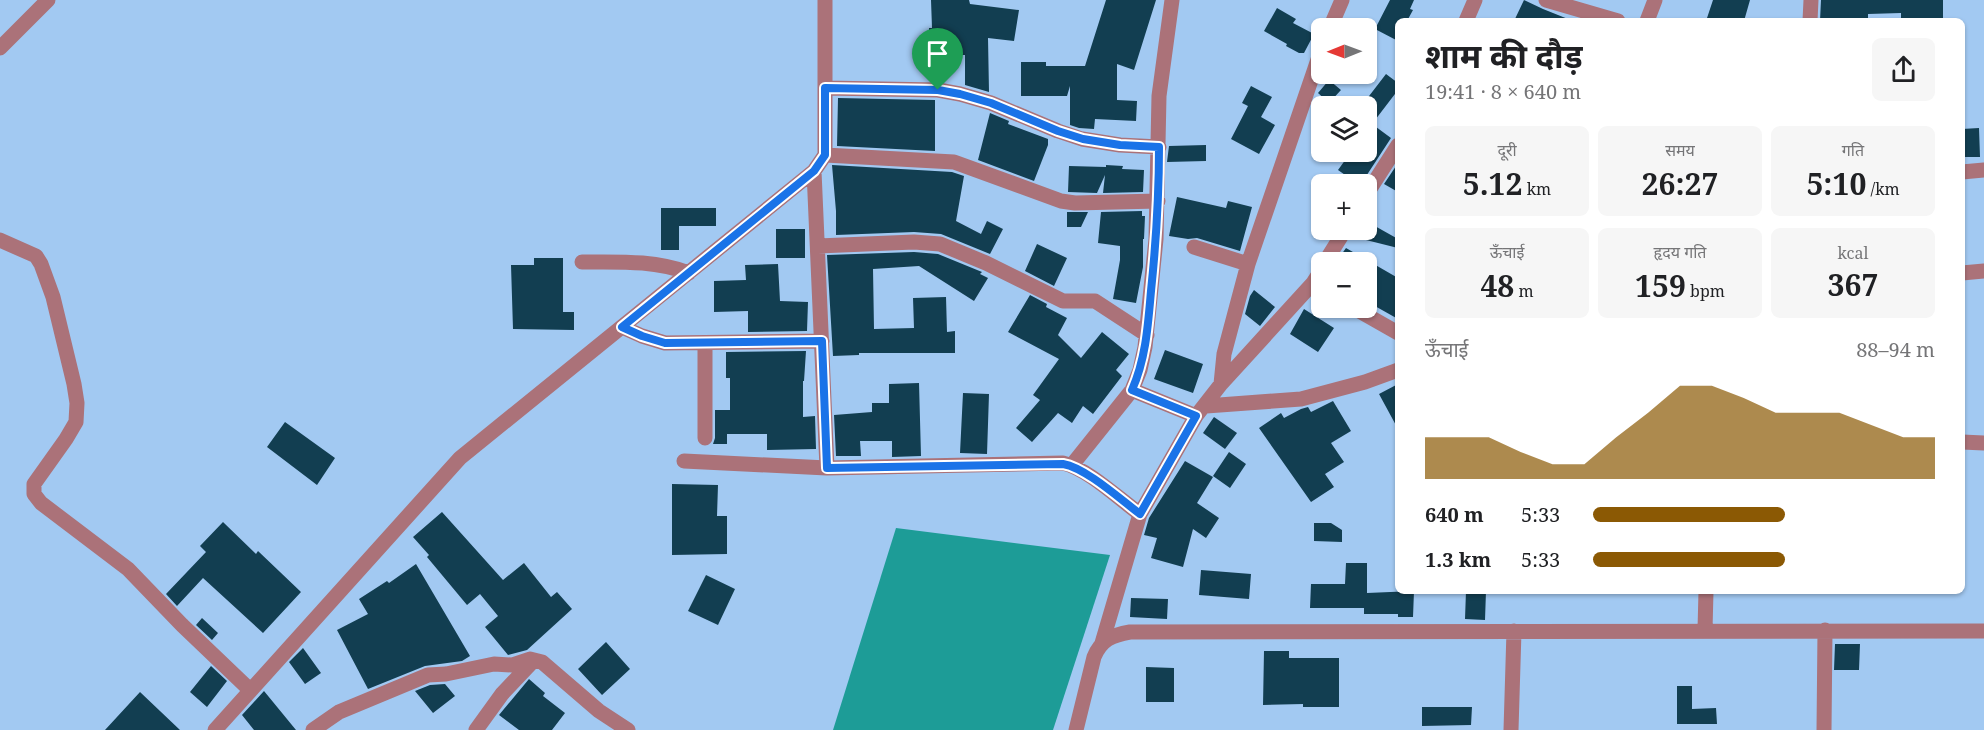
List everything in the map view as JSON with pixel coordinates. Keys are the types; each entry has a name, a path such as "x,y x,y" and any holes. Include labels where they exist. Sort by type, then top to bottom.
{"street":[{"path":"0,48 48,0"},
{"path":"215,730 460,458 814,171 825,155 825,0"},
{"path":"1072,465 1132,390 1140,370 1147,335 1158,201 1159,96 1172,0"},
{"path":"1334,18 1342,0"},
{"path":"1467,18 1475,0"},
{"path":"1546,0 1608,18"},
{"path":"1648,18 1655,0"},
{"path":"1810,18 1811,0"},
{"path":"1221,384 1224,354 1248,264 1311,80"},
{"path":"825,88 938,90 991,103 1083,139 1120,145 1159,147"},
{"path":"1377,178 1395,151"},
{"path":"825,155 954,162 1061,201 1075,203 1158,201"},
{"path":"1965,172 1984,170"},
{"path":"814,171 827,468"},
{"path":"0,240 36,256 41,264 53,297 77,403 76,422 34,484 34,494 41,502 128,568 182,625 250,690"},
{"path":"818,246 914,242 940,244 986,263 1063,301 1095,301 1147,335"},
{"path":"1194,247 1248,264"},
{"path":"582,262 639,262 669,266 689,273"},
{"path":"1965,273 1984,272"},
{"path":"1076,730 1094,657 1102,643 1140,514 1201,411 1221,384 1311,292"},
{"path":"1372,318 1395,331"},
{"path":"622,327 665,343 822,341"},
{"path":"705,343 705,438"},
{"path":"1132,390 1201,411 1301,399 1365,382 1395,371"},
{"path":"1965,442 1984,443"},
{"path":"684,462 827,468 1047,462 1072,465 1140,514"},
{"path":"1705,630 1706,594"},
{"path":"1824,730 1825,630"},
{"path":"1102,643 1110,637 1130,632 1984,631"},
{"path":"1511,730 1514,632"},
{"path":"476,730 502,694 534,660"},
{"path":"313,730 339,712 428,675 446,674 494,663 512,664 534,660 542,662 599,711 628,730"}],"shaded area":[{"path":"896,528 1110,555 1053,730 833,730"}],"building":[{"path":"931,0 969,0 970,4 1019,10 1014,41 988,38 989,92 965,85 965,55 929,55 929,28 932,28"},
{"path":"1106,0 1156,0 1134,70 1117,64 1117,100 1137,101 1136,121 1095,119 1094,129 1079,128 1070,125 1070,86 1067,96 1021,96 1021,62 1046,62 1046,66 1085,66"},
{"path":"1390,0 1414,0 1410,9 1413,10 1409,18 1395,18 1395,39 1377,30 1377,25"},
{"path":"1524,0 1566,18 1515,18"},
{"path":"1713,0 1750,0 1745,18 1707,18"},
{"path":"1821,0 1943,0 1943,18 1901,18 1901,13 1868,14 1868,18 1820,18"},
{"path":"1277,8 1296,19 1293,23 1311,32 1311,40 1304,53 1299,53 1264,31"},
{"path":"1386,74 1395,81 1395,94 1377,117 1377,96 1369,96"},
{"path":"1326,84 1334,84 1341,90 1335,96 1321,96 1318,93"},
{"path":"1251,86 1272,97 1261,117 1275,125 1259,154 1231,139 1248,106 1242,103"},
{"path":"838,98 935,100 935,151 837,146"},
{"path":"990,113 1009,121 1008,124 1048,139 1048,145 1034,181 978,160"},
{"path":"1377,128 1391,138 1377,159"},
{"path":"1979,128 1980,157 1965,157 1965,129"},
{"path":"1206,145 1206,161 1167,162 1169,146"},
{"path":"1344,162 1375,162 1368,174 1344,174 1338,170"},
{"path":"832,165 952,172 964,176 956,221 981,234 987,221 1003,229 990,254 941,234 914,232 836,235"},
{"path":"1106,165 1123,166 1122,169 1144,170 1143,192 1103,193 1105,175 1097,193 1068,192 1069,166 1106,167"},
{"path":"1395,168 1395,190 1384,184"},
{"path":"1177,197 1226,208 1228,201 1252,207 1240,251 1197,238 1169,236"},
{"path":"661,208 716,208 716,226 679,226 679,250 661,250"},
{"path":"1142,211 1142,216 1145,216 1143,267 1136,303 1113,299 1120,260 1120,246 1098,243 1101,212"},
{"path":"1067,212 1088,212 1081,227 1067,227"},
{"path":"1377,227 1395,237 1395,247 1366,240 1377,240"},
{"path":"776,229 805,229 805,258 776,258"},
{"path":"1037,244 1067,258 1054,286 1025,271"},
{"path":"914,252 938,254 982,272 980,274 988,278 974,301 919,266 873,269 874,329 914,328 913,298 946,297 947,332 955,331 955,353 859,353 859,355 833,356 827,255"},
{"path":"534,258 563,258 563,312 574,312 574,330 513,329 511,265 534,265"},
{"path":"778,264 780,301 808,302 807,331 748,332 748,311 714,312 714,281 746,280 745,265"},
{"path":"1377,266 1395,276 1395,317 1377,307"},
{"path":"1254,290 1275,307 1260,326 1245,314"},
{"path":"1030,295 1067,318 1058,335 1081,358 1102,332 1129,354 1116,370 1122,376 1093,414 1083,406 1072,423 1058,413 1032,442 1016,428 1040,400 1033,395 1059,359 1008,332"},
{"path":"1304,309 1311,313 1311,318 1318,318 1334,328 1318,352 1290,334"},
{"path":"1165,350 1203,364 1193,393 1154,379"},
{"path":"806,351 803,417 815,416 816,449 767,450 767,434 727,434 727,444 713,444 715,410 730,410 730,378 726,378 726,352"},
{"path":"919,383 921,456 892,457 892,441 860,441 861,456 836,456 834,415 872,412 872,403 889,403 889,384"},
{"path":"1395,386 1395,423 1379,394"},
{"path":"963,393 989,394 987,454 960,453"},
{"path":"1333,401 1351,431 1331,443 1344,462 1325,474 1334,487 1311,502 1259,428 1281,413 1284,418 1308,407 1311,412"},
{"path":"1214,417 1237,433 1225,449 1203,433"},
{"path":"285,422 335,458 317,485 267,447"},
{"path":"1229,452 1246,464 1230,488 1213,476"},
{"path":"1185,461 1213,477 1197,503 1219,518 1206,538 1193,529 1183,567 1151,558 1157,538 1144,535 1149,518"},
{"path":"672,484 718,485 717,516 727,516 727,554 672,555"},
{"path":"442,512 503,580 524,563 551,597 557,592 572,609 527,650 508,655 485,627 498,616 480,594 467,605 413,537"},
{"path":"223,522 301,592 263,633 203,578 177,606 166,594 206,552 200,546"},
{"path":"1314,523 1331,523 1342,530 1342,542 1314,541"},
{"path":"1346,563 1367,563 1367,593 1414,594 1413,617 1398,617 1398,614 1364,614 1364,608 1310,608 1311,584 1345,584"},
{"path":"416,564 470,656 462,661 425,666 368,689 337,630 368,614 359,599 387,581 389,583"},
{"path":"1201,570 1251,574 1249,599 1199,595"},
{"path":"706,575 735,589 718,625 688,611"},
{"path":"1466,594 1486,594 1485,620 1465,619"},
{"path":"1131,598 1168,599 1167,619 1130,617"},
{"path":"202,618 218,633 212,640 196,625"},
{"path":"606,642 630,669 602,695 578,669"},
{"path":"1835,644 1860,644 1859,670 1834,670"},
{"path":"303,648 321,673 305,684 289,662"},
{"path":"1264,651 1289,651 1289,658 1339,658 1339,707 1303,707 1303,704 1263,705"},
{"path":"211,666 227,681 207,707 190,692"},
{"path":"1146,667 1174,668 1174,702 1146,702"},
{"path":"529,679 545,693 543,696 565,713 552,730 519,730 499,715"},
{"path":"445,684 455,696 433,713 415,691 430,685"},
{"path":"1677,686 1692,686 1692,709 1716,708 1717,724 1677,724"},
{"path":"264,691 296,730 254,730 242,715"},
{"path":"140,692 180,730 105,730"},
{"path":"1422,707 1472,707 1471,725 1422,726"}],"route":[{"path":"825,88 938,90 991,103 1083,139 1120,145 1159,147 1156,239 1145,347 1140,370 1132,390 1196,416 1140,514 1072,465 1047,462 827,468 822,341 665,343 622,327 814,171 825,155 825,88"}]}
